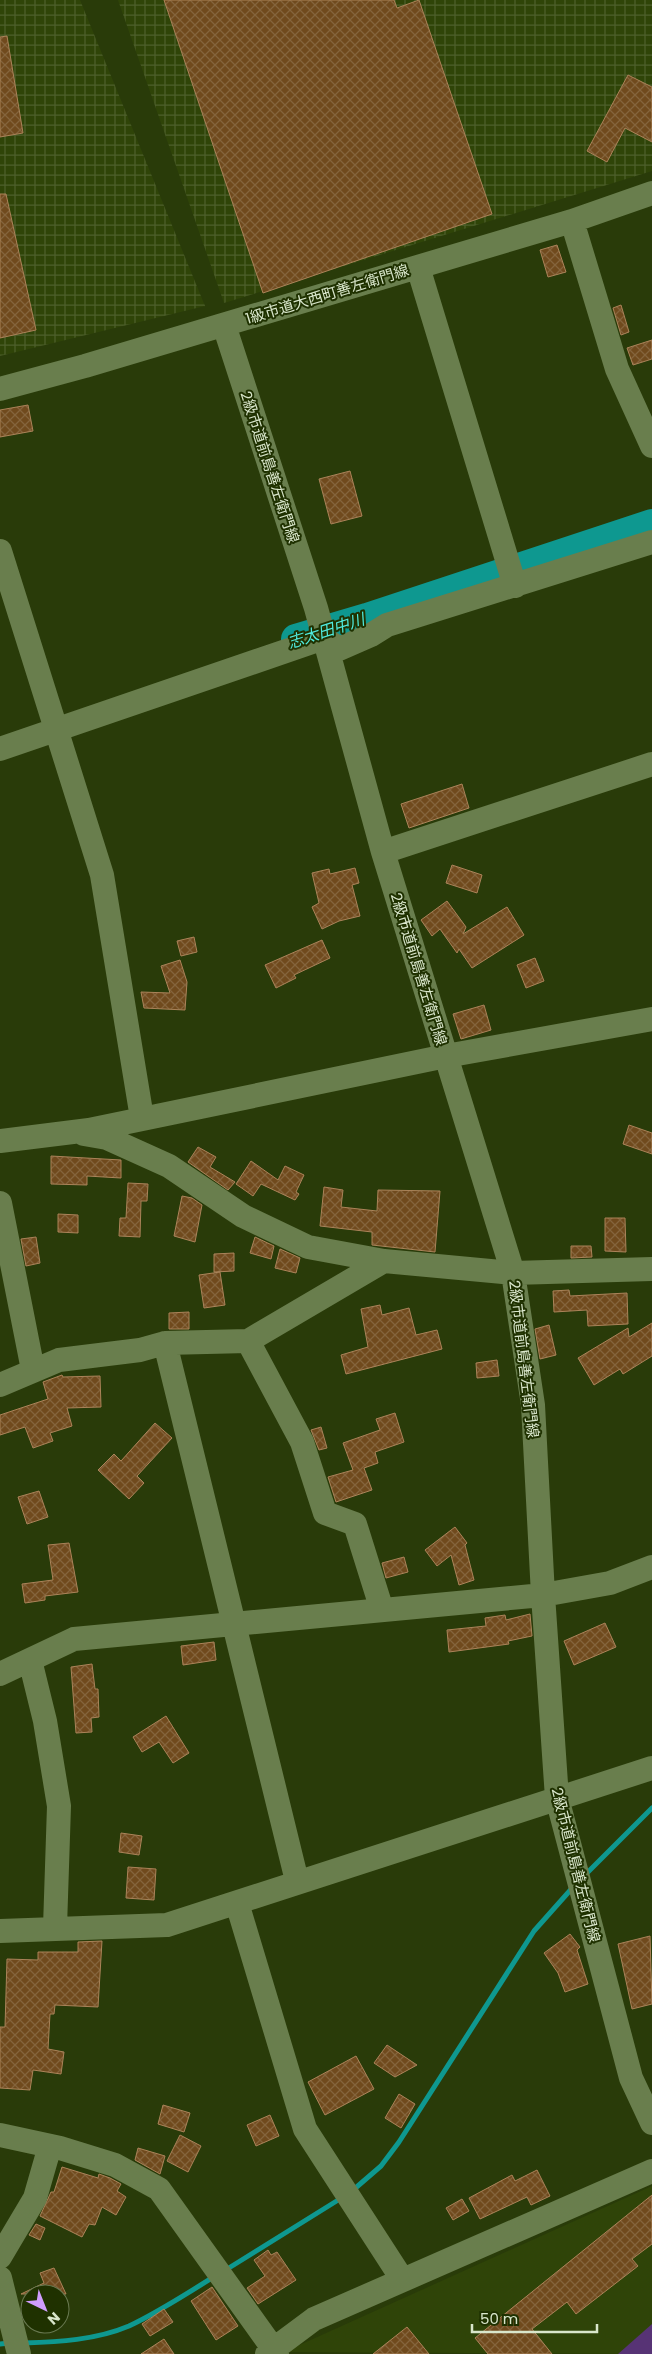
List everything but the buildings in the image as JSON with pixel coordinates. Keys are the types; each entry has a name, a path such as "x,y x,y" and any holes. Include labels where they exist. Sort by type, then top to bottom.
{"street":[{"name":"1級市道大西町善左衛門線","path":"0,389 224,325 572,221 652,193"},
{"path":"572,221 617,369 652,446"},
{"path":"418,267 515,586"},
{"name":"2級市道前島善左衛門線","path":"224,325 316,608 383,852 513,1273 533,1405 543,1595 557,1798 631,2078 652,2123"},
{"path":"0,749 324,638 339,649 371,635 387,624 515,586 652,542"},
{"path":"0,551 102,874 142,1118"},
{"path":"383,852 652,764"},
{"path":"0,1141 75,1132 446,1056 652,1019"},
{"path":"75,1132 107,1138 169,1166 243,1216 308,1247 384,1261 513,1273 652,1269"},
{"path":"0,1203 34,1370"},
{"path":"0,1385 59,1360 140,1350 165,1343 248,1341 384,1261"},
{"path":"248,1341 302,1442 325,1513 356,1524 382,1610"},
{"path":"165,1343 297,1881"},
{"path":"0,1674 74,1639 543,1595 610,1583 652,1568"},
{"path":"30,1660 45,1721 59,1806 55,1927"},
{"path":"0,1931 55,1927 167,1925 297,1881 652,1768"},
{"path":"237,1902 305,2129 402,2279"},
{"path":"0,2135 50,2146 114,2165 159,2189 273,2353 314,2319 652,2171"},
{"path":"0,2257 36,2198 50,2146"},
{"path":"0,2278 19,2354"}],"shaded area":[{"path":"0,0 80,0 205,306 0,356"},
{"path":"118,0 652,0 652,171 224,303"},
{"path":"652,2186 652,2354 284,2352"},
{"path":"652,2324 652,2354 618,2354"}],"waterway":[{"name":"志太田中川","path":"296,639 367,618 652,524"},
{"path":"585,1875 652,1808"},
{"path":"352,2191 381,2166 399,2142 534,1931 574,1886"},
{"path":"224,2271 343,2197"},
{"path":"24,2343 77,2339 116,2331 150,2315 215,2276"},
{"path":"0,2344 10,2343"}]}
